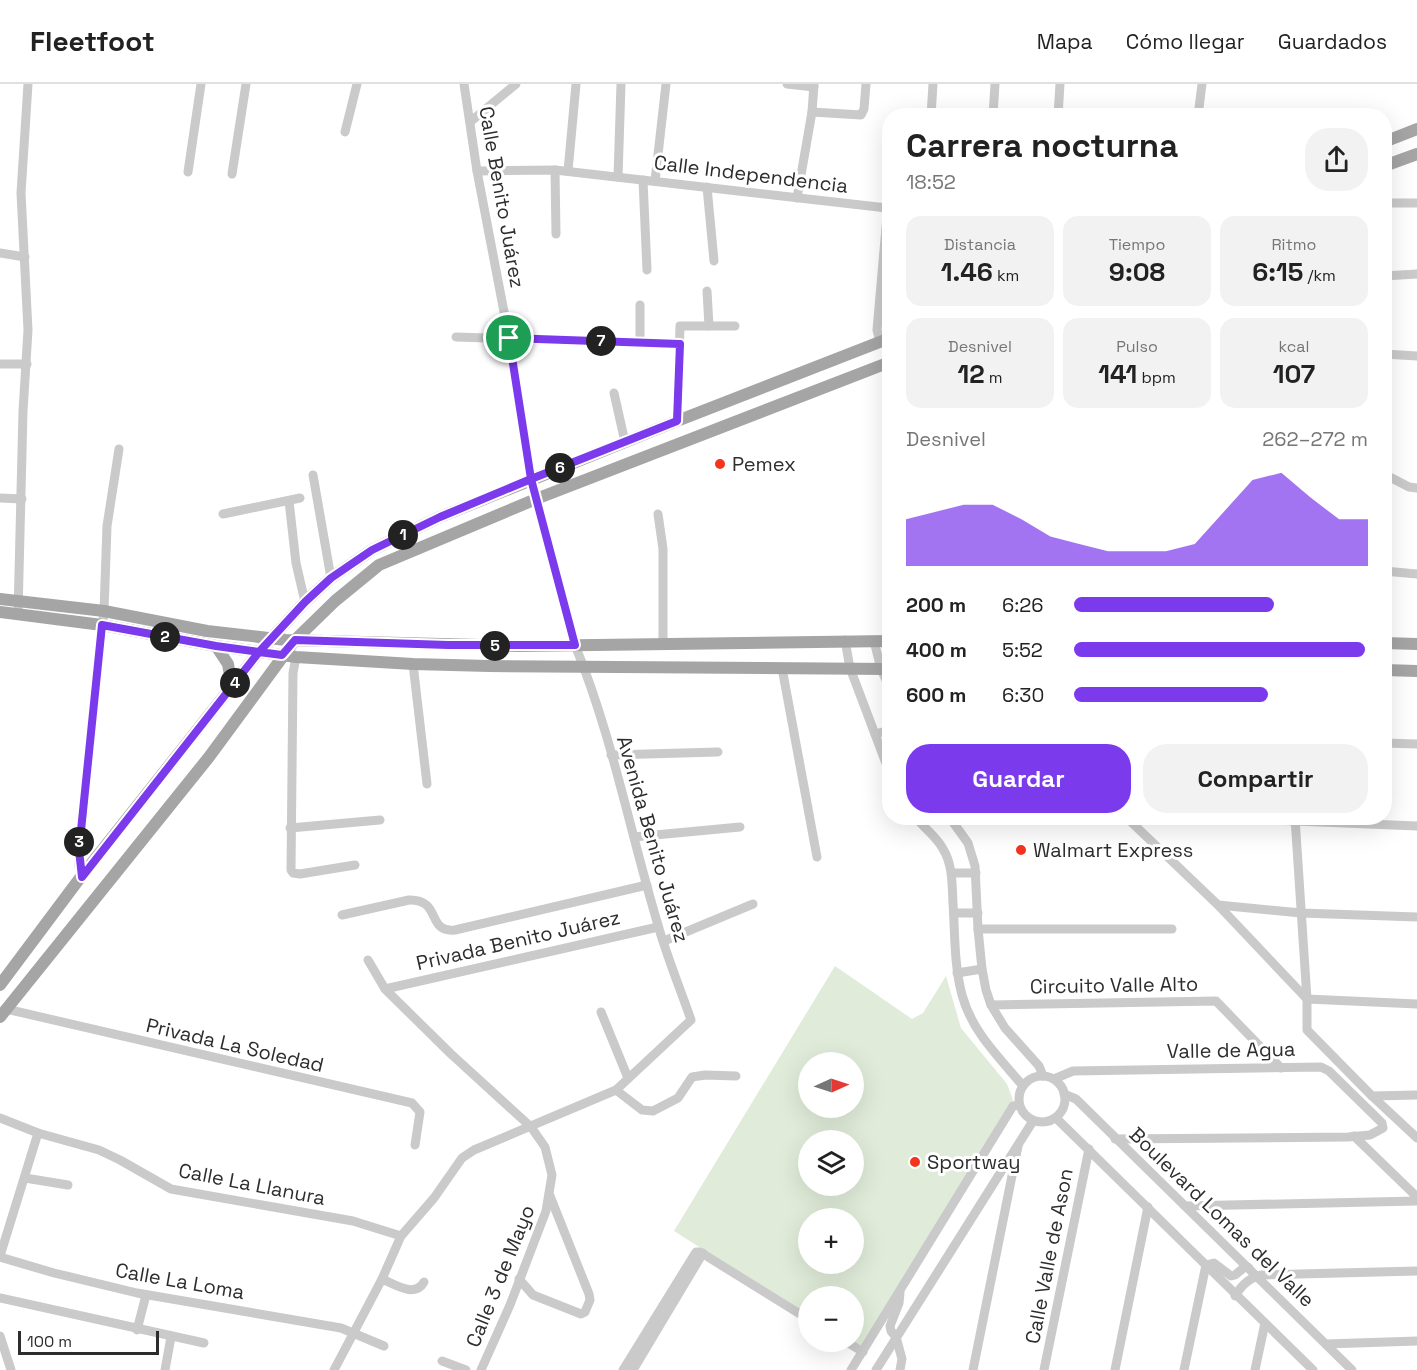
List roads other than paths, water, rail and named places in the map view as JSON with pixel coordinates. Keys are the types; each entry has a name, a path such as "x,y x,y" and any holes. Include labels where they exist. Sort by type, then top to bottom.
{"main road":[{"path":"1392,139 1417,129"},
{"path":"1392,163 1417,154"},
{"path":"0,985 259,652 305,602 331,578 372,550 440,517 882,341"},
{"path":"3,1013 209,757 282,655 335,601 379,565 536,499 882,365"},
{"path":"0,599 18,608 102,625 216,646 296,657 412,664 882,669"},
{"path":"0,612 18,608 104,611 207,631 295,640 448,645 882,641"},
{"path":"1392,644 1417,644"},
{"path":"216,646 228,664 232,687"},
{"path":"1392,670 1417,671"}],"street":[{"path":"18,608 23,411 28,330 21,193 28,84"},
{"path":"188,172 201,84"},
{"path":"232,174 246,84"},
{"path":"345,132 357,84"},
{"name":"Calle Benito Juárez","path":"464,84 477,171 509,338 531,479 575,645 584,667"},
{"path":"470,122 516,84"},
{"path":"568,171 576,84"},
{"path":"618,177 621,84"},
{"path":"655,181 666,84"},
{"path":"787,84 814,85 812,112 797,198"},
{"path":"812,112 861,115 864,109 866,84"},
{"path":"932,108 933,84"},
{"path":"994,108 995,84"},
{"path":"1058,108 1060,84"},
{"path":"1199,108 1202,84"},
{"path":"555,170 556,234"},
{"name":"Calle Independencia","path":"477,171 568,171 882,207"},
{"path":"643,180 647,270"},
{"path":"707,187 714,261"},
{"path":"1392,203 1417,203"},
{"path":"0,253 25,257"},
{"path":"1392,276 1417,274"},
{"path":"882,276 878,330 882,336"},
{"path":"707,291 709,326"},
{"path":"640,305 640,342"},
{"path":"677,421 680,326 735,326"},
{"path":"456,337 680,344"},
{"path":"1392,354 1417,356"},
{"path":"0,364 27,364"},
{"path":"614,393 625,442"},
{"path":"82,877 79,850 104,611 107,526 119,449"},
{"path":"313,475 331,578"},
{"path":"1392,478 1409,487 1417,488"},
{"path":"0,498 22,499"},
{"path":"223,514 300,498"},
{"path":"289,501 296,564 305,602"},
{"path":"658,513 663,549 663,644"},
{"path":"1392,572 1417,574"},
{"path":"846,640 850,668 882,751"},
{"path":"874,641 882,661"},
{"path":"296,657 293,673 290,868 293,873 300,874 355,865"},
{"path":"412,664 428,784"},
{"name":"Avenida Benito Juárez","path":"584,667 611,755 658,927 691,1020 628,1078"},
{"path":"782,668 817,857"},
{"path":"876,734 882,732"},
{"path":"1392,743 1417,744"},
{"path":"611,755 718,752"},
{"path":"290,828 380,820"},
{"path":"922,825 942,847 952,873 957,973 962,996 978,1033 1001,1063 1023,1086"},
{"path":"955,825 968,843 976,873 982,969 991,1005 1005,1028 1039,1066 1042,1076"},
{"path":"1134,825 1218,905 1307,999 1417,1004"},
{"path":"1295,825 1307,1030 1417,1138"},
{"path":"1392,825 1417,826"},
{"path":"634,837 740,827"},
{"path":"952,873 976,873"},
{"path":"342,915 409,900 420,901 428,906 441,927 450,931 647,885"},
{"path":"664,942 753,904"},
{"path":"1218,905 1301,913 1417,917"},
{"path":"954,914 978,912"},
{"name":"Privada Benito Juárez","path":"385,988 658,927"},
{"path":"978,929 1172,929"},
{"name":"Calle 3 de Mayo","path":"368,960 385,988 531,1127 545,1147 552,1175 546,1212 482,1370"},
{"path":"957,973 982,969"},
{"name":"Circuito Valle Alto","path":"991,1005 1216,1001 1281,1068"},
{"path":"334,1370 382,1279 401,1236 434,1198 462,1158 474,1150 616,1090 628,1078 601,1012"},
{"name":"Privada La Soledad","path":"3,1013 412,1103 420,1112 415,1145"},
{"name":"Valle de Agua","path":"1054,1079 1073,1071 1322,1067 1329,1071 1382,1123 1383,1128 1370,1135 1354,1136"},
{"path":"616,1090 642,1110 653,1111 678,1098 692,1077 736,1076"},
{"path":"1042,1076 1054,1079 1065,1094 1064,1107 1056,1118 1042,1123 1026,1117 1019,1105 1019,1098 1023,1086 1032,1078 1042,1076"},
{"name":"Boulevard Lomas del Valle","path":"1065,1094 1076,1099 1246,1266 1259,1275 1352,1370"},
{"path":"1372,1096 1417,1095"},
{"path":"864,1349 1013,1106 1019,1105"},
{"name":"Calle La Llanura","path":"0,1118 38,1133 99,1150 171,1189 353,1221 401,1236"},
{"path":"1056,1118 1313,1370"},
{"path":"876,1370 1032,1121"},
{"path":"0,1257 38,1133"},
{"path":"1115,1139 1354,1136 1417,1199"},
{"path":"973,1370 1019,1141"},
{"name":"Calle Valle de Ason","path":"1044,1370 1089,1149"},
{"path":"25,1178 68,1185"},
{"path":"519,1279 533,1295 582,1314 590,1300 550,1196"},
{"path":"1185,1206 1417,1199"},
{"path":"1115,1370 1148,1207"},
{"path":"623,1370 696,1252 703,1253 798,1313"},
{"path":"633,1370 703,1253"},
{"name":"Calle La Loma","path":"0,1257 54,1273 146,1295 341,1328 384,1346"},
{"path":"1206,1264 1214,1263 1232,1276 1246,1266"},
{"path":"1184,1370 1206,1264"},
{"path":"1235,1296 1245,1283 1259,1275 1417,1271"},
{"path":"382,1279 414,1291 420,1289 424,1282"},
{"path":"900,1291 899,1303 890,1326 896,1337 902,1359 900,1370"},
{"path":"137,1330 146,1295"},
{"path":"0,1298 204,1343"},
{"path":"1255,1370 1265,1323"},
{"path":"873,1335 890,1347"},
{"path":"0,1336 11,1370"},
{"path":"165,1370 171,1337"},
{"path":"1326,1344 1417,1341"},
{"path":"852,1370 862,1352"},
{"path":"442,1361 466,1370"}],"place":[{"name":"Pemex","path":"720,464"},
{"name":"Walmart Express","path":"1021,850"},
{"name":"Sportway","path":"915,1162"}]}
